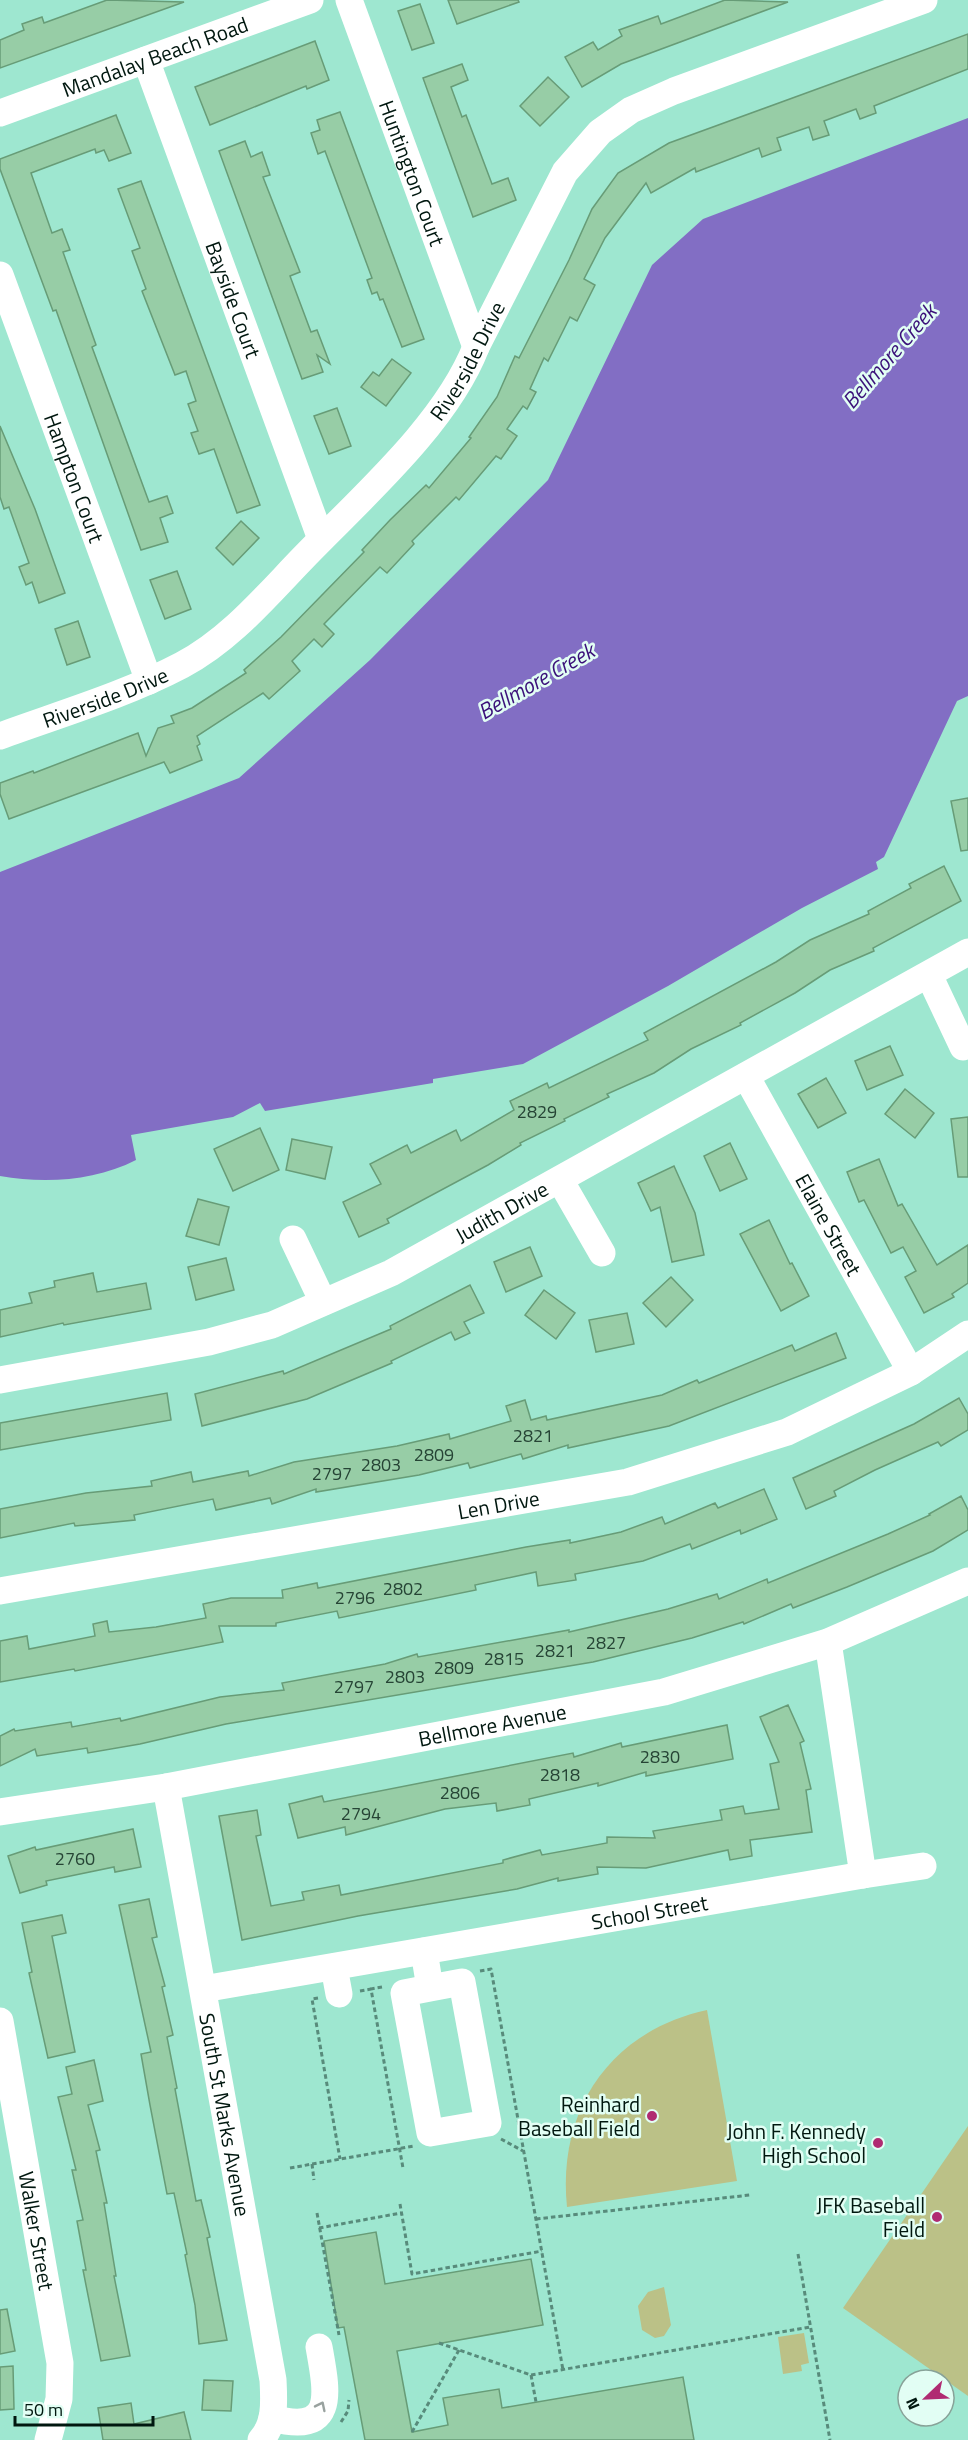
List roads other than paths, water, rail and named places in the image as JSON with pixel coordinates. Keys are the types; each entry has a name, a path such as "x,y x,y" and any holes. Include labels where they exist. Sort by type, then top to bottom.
{"street":[{"name":"Mandalay Beach Road","path":"0,113 310,0"},
{"name":"Huntington Court","path":"349,0 476,347"},
{"name":"Riverside Drive","path":"0,736 149,681 184,664 232,630 423,432 467,369 565,172 600,132 631,110 674,91 924,0"},
{"name":"Bayside Court","path":"146,60 321,539"},
{"name":"Hampton Court","path":"0,275 149,681"},
{"name":"Judith Drive","path":"0,1380 209,1342 272,1325 391,1274 968,952"},
{"path":"928,975 963,1047"},
{"name":"Elaine Street","path":"746,1076 911,1372"},
{"path":"560,1180 602,1253"},
{"path":"293,1239 323,1302"},
{"name":"Len Drive","path":"0,1591 628,1482 787,1432 911,1372 968,1334"},
{"name":"Bellmore Avenue","path":"0,1812 166,1787 664,1692 828,1642 968,1581"},
{"path":"828,1642 863,1875"},
{"name":"South St Marks Avenue","path":"166,1787 273,2380 267,2429"},
{"name":"School Street","path":"203,1989 923,1866"},
{"path":"424,1951 430,1988"},
{"path":"334,1967 339,1994"},
{"path":"462,1982 488,2122 430,2133 404,1993 430,1988 462,1982"},
{"name":"Walker Street","path":"0,2021 60,2363 59,2400 48,2440"},
{"path":"267,2429 312,2420 322,2409 327,2393 319,2347"}],"water":[{"name":"Bellmore Creek","path":"968,118 968,696 957,701 884,857 876,862 878,869 802,908 668,986 523,1064 433,1079 433,1083 265,1111 260,1103 233,1117 131,1135 136,1160 87,1176 34,1180 0,1176 0,872 239,778 370,660 548,480 652,265 703,219"}],"place":[{"name":"Reinhard Baseball Field","path":"652,2116"},
{"name":"John F. Kennedy High School","path":"878,2143"},
{"name":"JFK Baseball Field","path":"937,2217"}]}
